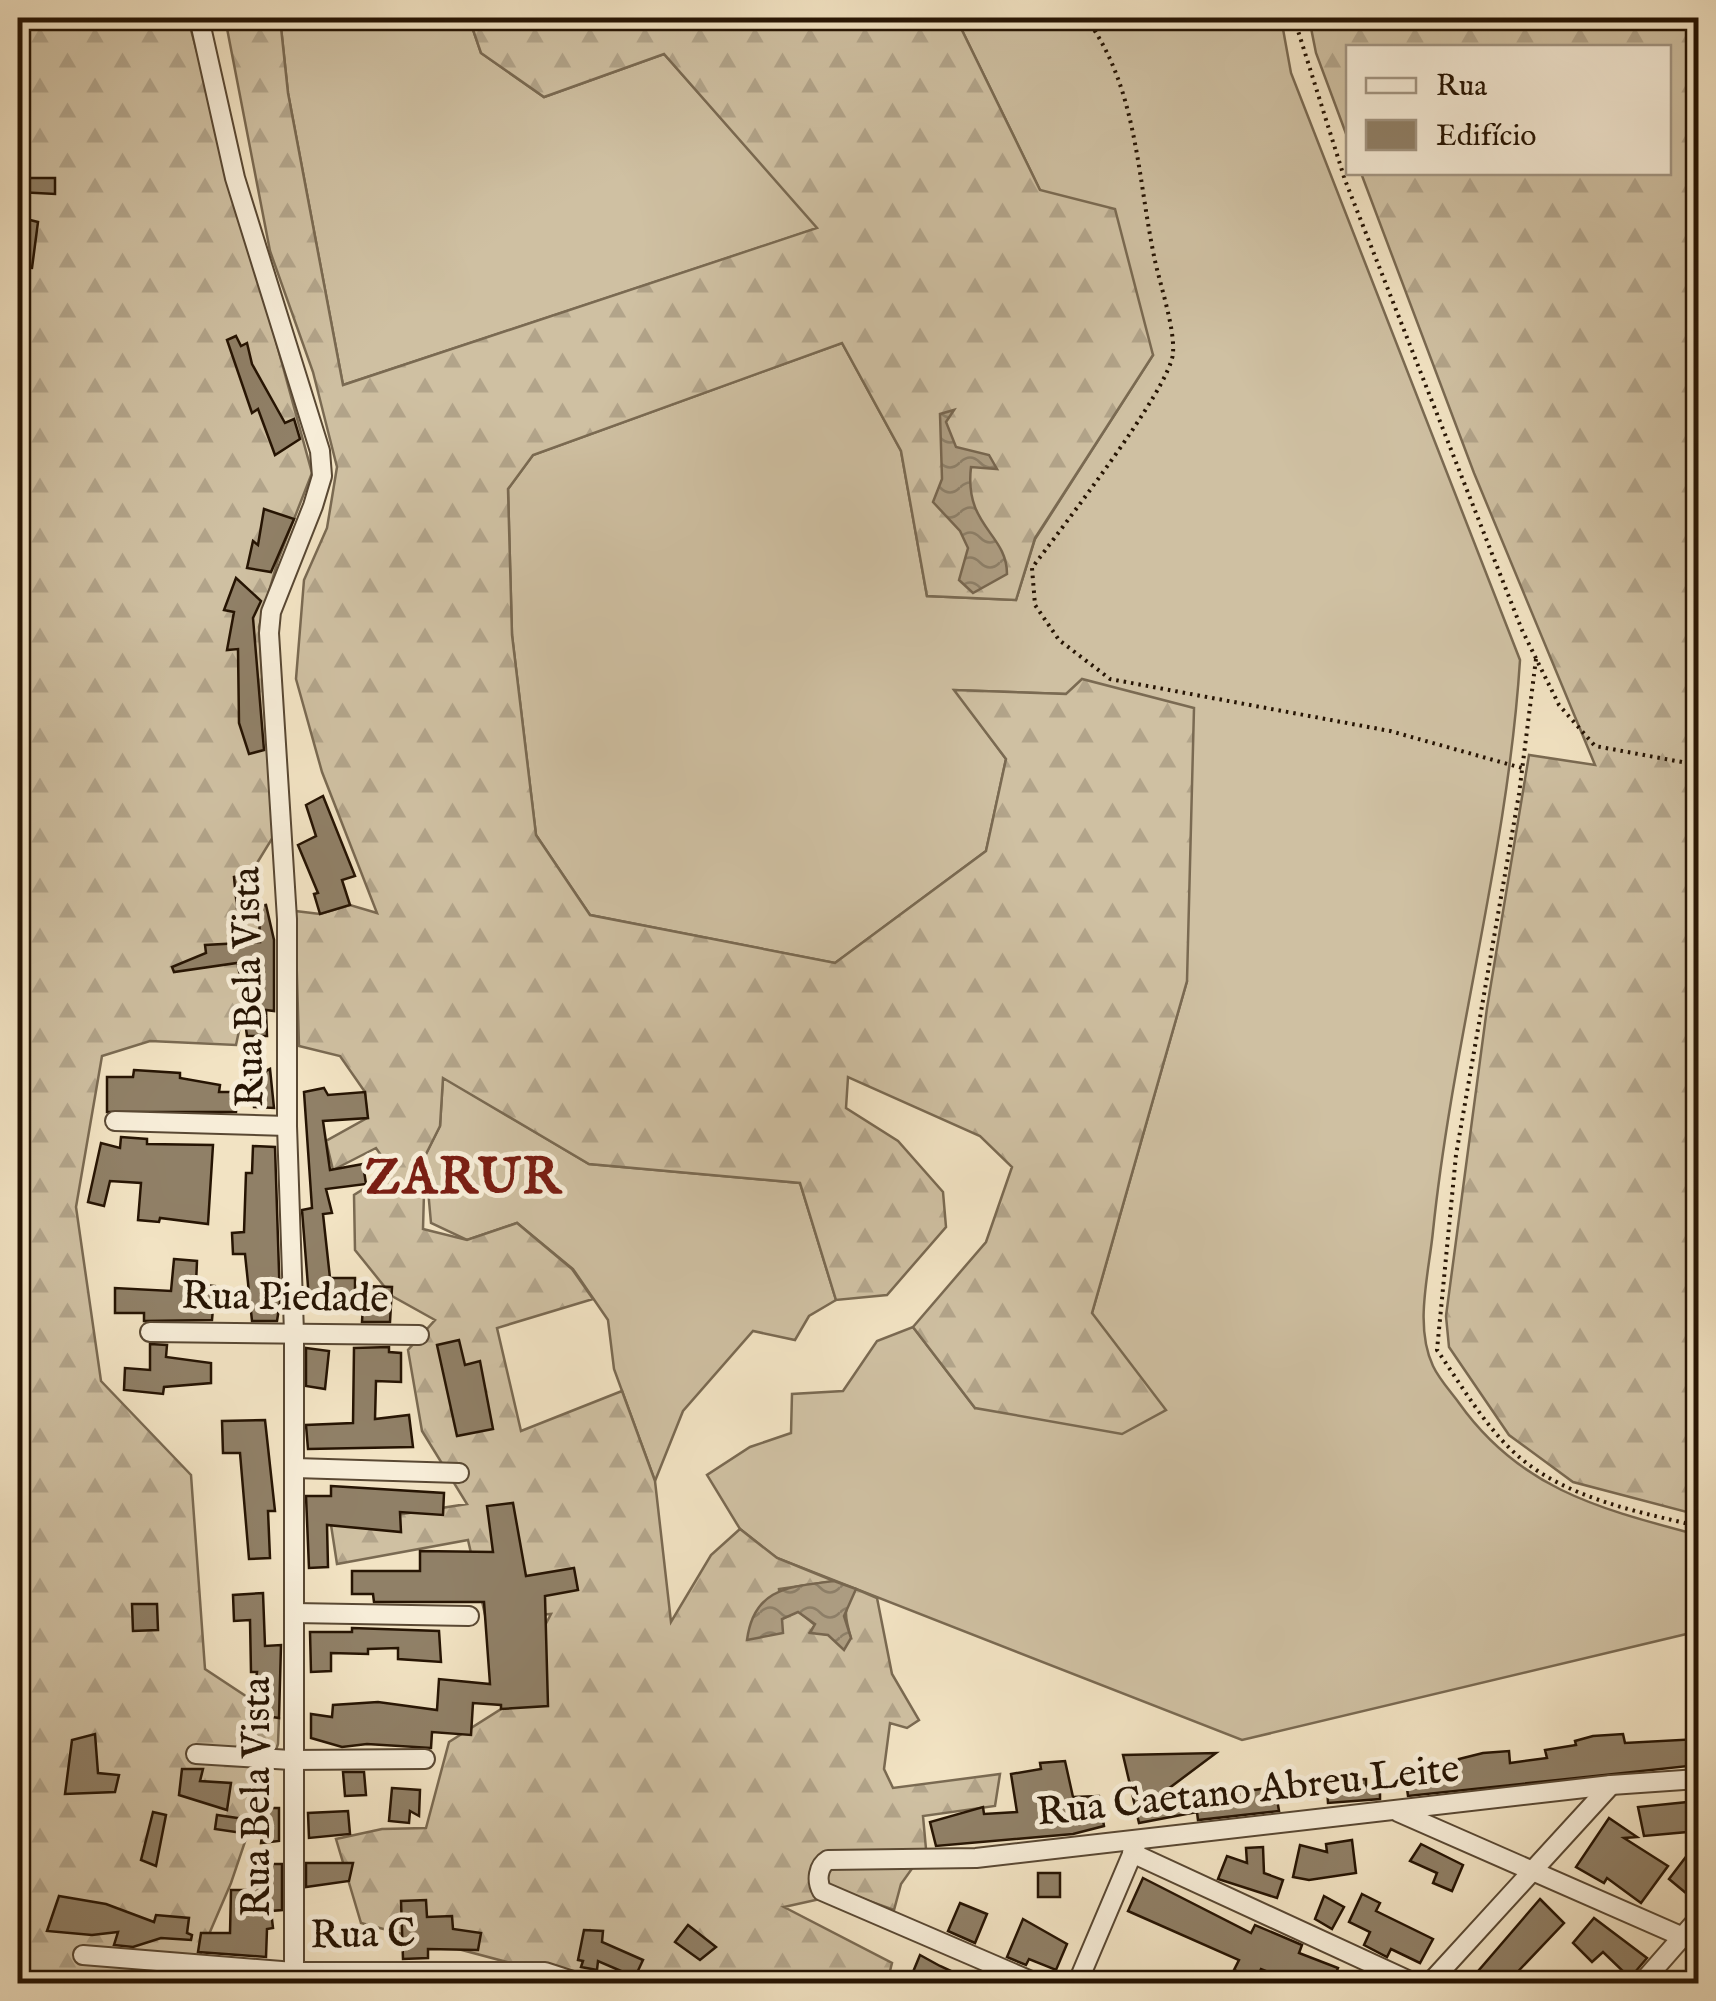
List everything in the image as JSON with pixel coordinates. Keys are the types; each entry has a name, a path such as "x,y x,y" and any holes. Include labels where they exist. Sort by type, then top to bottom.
{"street":[{"name":"Rua Bela Vista","path":"198,18 235,178 313,419 322,476 270,623 286,901 286,1126 294,1333 294,1978"},
{"path":"115,1121 286,1126"},
{"name":"Rua Piedade","path":"150,1332 419,1335"},
{"path":"295,1468 459,1474"},
{"path":"294,1613 469,1616"},
{"path":"196,1754 291,1760 426,1759"},
{"name":"Rua Caetano Abreu Leite","path":"1038,1984 822,1890 818,1879 828,1860 976,1858 1135,1847 1612,1785 1698,1779"},
{"path":"1430,1984 1612,1785"},
{"path":"1398,1812 1682,1938"},
{"path":"1076,1984 1135,1847 1416,1984"},
{"path":"1640,1984 1698,1919"},
{"name":"Rua C","path":"83,1955 294,1978 545,1972 582,1984"}],"path":[{"path":"1086,18 1109,49 1136,139 1146,220 1174,354 1140,418 1032,568 1035,605 1059,640 1110,679 1390,731 1522,768"},
{"path":"1294,18 1345,180 1536,659 1559,706 1595,746 1698,765"},
{"path":"1536,659 1522,768 1456,1154 1437,1350 1487,1422 1519,1457 1562,1484 1627,1510 1698,1526"}],"green space":[{"path":"18,18 160,18 161,24 191,30 312,473 278,560 259,627 273,837 254,868 260,932 236,1045 150,1041 102,1056 76,1207 101,1381 191,1475 205,1669 279,1718 278,1744 231,1883 188,1983 18,1983"},
{"path":"225,18 280,18 288,93 343,385 817,228 664,54 544,97 481,53 469,18 956,18 1040,190 1115,209 1153,355 1035,538 1016,600 927,596 901,451 842,343 533,455 508,489 512,635 536,835 590,915 835,963 986,851 1006,759 954,690 1066,694 1082,679 1194,708 1187,981 1092,1313 1166,1410 1122,1434 975,1408 913,1327 986,1242 1012,1167 980,1136 848,1077 846,1108 898,1141 943,1192 946,1227 887,1295 836,1300 800,1183 589,1164 443,1078 440,1126 425,1156 423,1229 467,1240 517,1223 572,1269 593,1299 497,1328 521,1431 622,1391 655,1481 671,1622 711,1555 740,1529 777,1558 834,1581 779,1589 782,1619 798,1611 815,1625 810,1632 851,1638 848,1601 856,1589 877,1598 892,1674 919,1720 907,1728 890,1723 884,1769 893,1788 1000,1774 995,1806 923,1816 926,1849 901,1884 894,1910 847,1893 784,1907 892,1963 887,1983 585,1983 361,1923 336,1839 382,1829 426,1828 449,1742 501,1709 551,1614 486,1619 468,1540 337,1564 331,1525 467,1504 422,1431 408,1350 435,1320 392,1296 355,1250 354,1195 392,1171 376,1148 333,1170 326,1141 367,1118 365,1092 340,1056 299,1046 295,911 320,914 350,905 377,913 322,772 296,679 304,580 327,528 337,467 313,372 270,251"},
{"path":"280,18 469,18 481,53 544,97 664,54 818,228 343,385 288,93"},
{"path":"956,18 1281,18 1291,73 1520,660 1504,803 1442,1159 1424,1299 1427,1350 1438,1376 1483,1433 1536,1476 1596,1505 1698,1535 1698,1636 1695,1632 1242,1740 777,1558 740,1529 707,1475 750,1447 791,1433 792,1394 843,1391 877,1341 913,1327 975,1408 1092,1313 1187,981 1066,694 955,690 1006,759 986,851 835,963 590,915 536,835 512,635 508,489 533,455 842,343 901,451 927,596 1016,600 1035,539 1153,355 1040,190"},
{"path":"1309,18 1698,18 1698,1515 1573,1482 1509,1435 1449,1347 1446,1316 1487,1008 1529,755 1595,765 1474,473 1362,175 1671,175 1671,45 1346,45 1346,134 1316,53"},
{"path":"443,1077 589,1164 800,1183 836,1300 809,1316 795,1340 753,1331 683,1411 655,1481 614,1369 608,1320 573,1269 517,1223 467,1240 431,1223 425,1156 440,1126"}],"water":[{"path":"954,410 946,422 956,447 989,455 997,469 971,467 971,487 979,516 1000,548 1007,574 973,593 959,580 968,548 960,531 933,502 942,479 940,414"},
{"path":"834,1581 856,1589 844,1616 851,1638 844,1650 828,1635 810,1633 815,1624 798,1612 782,1619 783,1633 747,1640 757,1609 766,1600 789,1588"}],"building":[{"path":"18,178 55,178 55,194 18,192"},
{"path":"18,217 38,222 32,268 18,267"},
{"path":"236,336 241,346 247,343 252,364 285,423 294,419 300,439 275,455 258,409 252,413 227,340"},
{"path":"264,509 294,519 271,572 247,568 253,541 258,545"},
{"path":"236,578 261,601 253,618 264,750 249,754 239,723 238,649 227,650 234,612 224,610"},
{"path":"323,796 355,876 342,880 350,905 320,914 314,894 318,893 298,845 316,836 306,805"},
{"path":"250,873 255,905 237,908 234,877"},
{"path":"266,905 274,940 274,1011 266,1010 267,1036 247,1036 244,1014 250,1015 237,963 174,972 172,967 206,953 205,945 260,942 259,906"},
{"path":"270,1069 274,1108 254,1107 251,1078"},
{"path":"134,1070 180,1073 180,1078 220,1085 219,1092 238,1092 236,1112 107,1112 107,1077 133,1077"},
{"path":"324,1088 328,1095 365,1092 368,1118 323,1121 330,1170 363,1164 366,1184 326,1189 332,1213 323,1214 330,1278 355,1278 355,1298 309,1299 302,1210 312,1208 304,1092"},
{"path":"121,1137 147,1139 147,1144 213,1145 208,1224 160,1218 159,1222 138,1220 141,1183 110,1181 104,1206 88,1202 101,1143 120,1148"},
{"path":"253,1146 275,1147 280,1302 277,1321 252,1321 245,1254 233,1254 232,1233 244,1232 246,1173 252,1173"},
{"path":"174,1259 197,1261 196,1284 215,1286 212,1320 144,1321 144,1313 115,1313 115,1288 171,1291"},
{"path":"364,1286 392,1287 390,1322 362,1322"},
{"path":"459,1340 465,1365 480,1361 493,1429 457,1436 437,1345"},
{"path":"150,1344 167,1345 166,1357 211,1363 211,1383 164,1387 163,1394 124,1390 125,1368 150,1370"},
{"path":"389,1347 389,1352 401,1353 401,1382 376,1381 375,1419 409,1415 413,1447 308,1449 306,1425 353,1423 354,1348"},
{"path":"306,1348 329,1351 325,1389 306,1386"},
{"path":"265,1420 275,1511 268,1511 270,1558 249,1559 240,1453 223,1453 222,1421"},
{"path":"331,1486 444,1493 443,1515 400,1512 401,1532 327,1525 328,1567 309,1568 306,1496 331,1496"},
{"path":"513,1503 526,1576 574,1568 578,1590 545,1596 548,1706 501,1709 501,1705 473,1703 471,1735 432,1732 431,1748 367,1744 342,1747 311,1738 311,1714 332,1717 333,1705 378,1702 437,1710 439,1679 490,1684 484,1602 374,1602 373,1594 352,1594 352,1571 420,1571 420,1551 493,1552 487,1506"},
{"path":"263,1593 265,1646 281,1645 279,1718 252,1714 257,1672 251,1672 250,1620 234,1621 233,1595"},
{"path":"132,1604 157,1604 158,1630 133,1631"},
{"path":"352,1628 439,1631 441,1662 398,1659 398,1648 368,1649 368,1654 331,1653 331,1671 311,1672 310,1632 352,1632"},
{"path":"95,1734 98,1773 119,1775 115,1792 65,1794 72,1740"},
{"path":"1623,1734 1625,1743 1698,1739 1698,1765 1408,1796 1406,1781 1429,1776 1427,1766 1509,1751 1510,1763 1547,1758 1545,1750 1576,1745 1575,1741 1593,1736"},
{"path":"1216,1753 1160,1795 1217,1787 1245,1786 1246,1791 1275,1787 1279,1811 1198,1820 1197,1812 1139,1823 1123,1755"},
{"path":"1065,1761 1073,1797 1099,1796 1104,1826 1073,1834 936,1846 930,1822 983,1807 984,1814 1017,1812 1011,1774 1041,1769 1040,1763"},
{"path":"182,1769 203,1769 200,1781 231,1783 227,1810 179,1795"},
{"path":"343,1772 364,1772 366,1795 345,1796"},
{"path":"1366,1779 1366,1788 1380,1788 1380,1799 1328,1803 1327,1788 1347,1788 1347,1780"},
{"path":"392,1788 420,1790 419,1816 410,1811 409,1823 389,1821"},
{"path":"1698,1801 1698,1831 1644,1836 1638,1807"},
{"path":"260,1808 279,1808 279,1841 261,1843 262,1836 215,1829 217,1815 258,1821"},
{"path":"348,1811 350,1834 309,1838 308,1813"},
{"path":"153,1812 166,1815 156,1866 141,1860"},
{"path":"1609,1818 1637,1837 1624,1838 1668,1866 1641,1903 1607,1878 1604,1883 1576,1867"},
{"path":"1352,1840 1356,1873 1309,1880 1293,1877 1300,1845 1327,1852 1326,1844"},
{"path":"1698,1841 1698,1903 1669,1879"},
{"path":"1421,1844 1463,1865 1452,1891 1433,1883 1437,1873 1410,1861"},
{"path":"1263,1847 1264,1873 1283,1880 1277,1898 1218,1879 1227,1856 1247,1863 1246,1848"},
{"path":"306,1863 353,1863 349,1881 306,1887"},
{"path":"257,1864 282,1864 282,1910 271,1911 273,1928 267,1929 266,1957 198,1952 201,1933 230,1933 231,1890 253,1890"},
{"path":"1038,1873 1060,1873 1060,1897 1038,1897"},
{"path":"1143,1878 1251,1933 1255,1925 1302,1945 1299,1953 1338,1968 1332,1984 1298,1984 1261,1969 1256,1980 1234,1970 1239,1960 1128,1911"},
{"path":"1362,1894 1380,1903 1376,1911 1433,1939 1420,1963 1391,1949 1387,1957 1364,1945 1370,1932 1349,1922"},
{"path":"59,1896 106,1904 154,1922 156,1915 189,1918 187,1933 192,1935 191,1940 161,1938 133,1947 114,1945 118,1932 92,1935 47,1931"},
{"path":"1324,1896 1344,1907 1332,1929 1315,1919"},
{"path":"1540,1899 1564,1923 1506,1984 1467,1984"},
{"path":"426,1900 427,1917 452,1916 453,1929 481,1933 478,1950 428,1949 428,1958 403,1959 401,1901"},
{"path":"960,1903 987,1914 975,1943 948,1931"},
{"path":"1594,1918 1647,1958 1630,1978 1603,1952 1592,1962 1573,1943"},
{"path":"1023,1919 1067,1944 1056,1970 1029,1959 1026,1965 1007,1957"},
{"path":"688,1925 716,1947 700,1960 675,1942"},
{"path":"584,1930 603,1931 602,1942 643,1960 635,1977 598,1961 597,1970 581,1967 583,1961 578,1960"},
{"path":"920,1955 940,1966 979,1984 908,1984"}],"district":[{"name":"ZARUR","path":"464,1179"}]}
